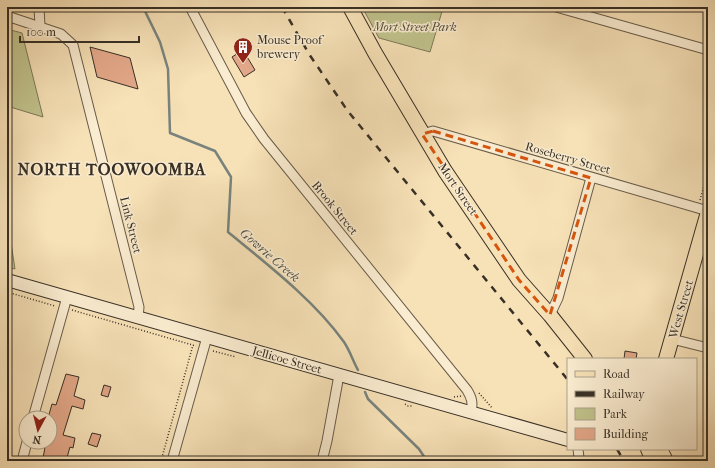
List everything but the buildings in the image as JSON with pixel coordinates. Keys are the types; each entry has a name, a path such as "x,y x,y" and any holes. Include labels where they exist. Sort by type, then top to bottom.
{"main road":[{"name":"Mort Street","path":"350,7 444,171 519,280 550,315 584,358"},
{"name":"West Street","path":"666,358 708,211"},
{"name":"Jellicoe Street","path":"7,280 65,302 138,318 205,342 343,377 567,440"},
{"path":"648,450 653,461"},
{"path":"660,450 666,461"}],"street":[{"path":"7,16 40,26 39,7"},
{"name":"Brook Street","path":"190,7 246,113 264,140 467,390 473,404 471,413"},
{"path":"556,7 708,50"},
{"name":"Link Street","path":"40,26 62,34 73,45 139,307 138,318"},
{"name":"Roseberry Street","path":"422,134 433,131 708,211"},
{"path":"550,315 558,298 591,178"},
{"path":"35,410 65,302"},
{"path":"672,338 708,348"},
{"path":"172,461 205,342"},
{"path":"322,461 343,377"},
{"path":"22,461 25,450"},
{"path":"578,450 580,461"}],"path":[{"path":"7,292 65,302 193,345 205,342 241,358"},
{"path":"161,461 193,345"},
{"path":"476,390 492,408"}],"highlighted area":[{"path":"433,131 591,178 550,315 519,280 422,134"}],"green space":[{"name":"Mort Street Park","path":"362,7 443,8 430,52 379,38"},
{"path":"7,29 22,33 43,117 7,106"},
{"path":"7,217 15,269 7,267"}],"waterway":[{"name":"Gowrie Creek","path":"143,7 160,42 168,69 170,133 215,151 231,177 228,232 290,284 319,312 344,342 358,370"},
{"name":"Gowrie Creek","path":"365,392 368,399 419,449 427,461"}],"railway":[{"path":"282,7 309,54 347,110 567,379"},
{"path":"618,450 624,461"}],"place":[{"name":"Mouse Proof brewery","path":"243,64"}],"district":[{"name":"NORTH TOOWOOMBA","path":"112,169"}]}
